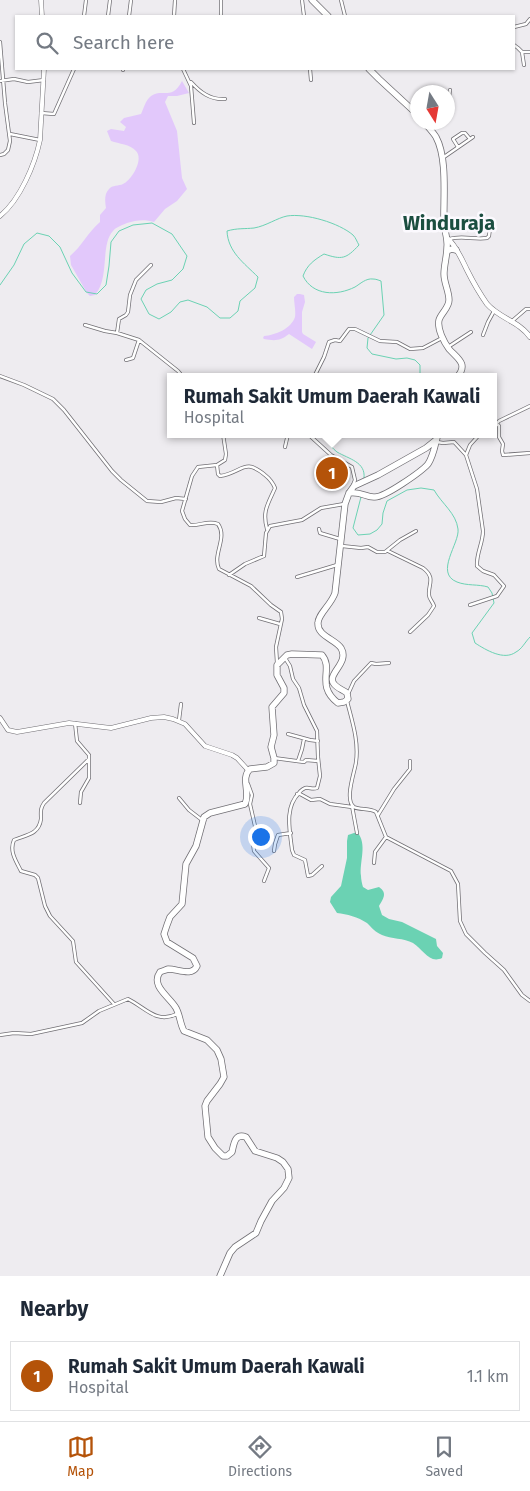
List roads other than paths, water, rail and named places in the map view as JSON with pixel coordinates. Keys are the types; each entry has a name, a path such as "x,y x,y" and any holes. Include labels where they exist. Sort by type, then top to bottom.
{"highway":[{"path":"312,0 327,15"},
{"path":"370,70 410,108"},
{"path":"431,130 436,136 442,158 444,225 448,238 444,279 449,302 439,321 439,328 448,347 460,358 461,370 459,373"},
{"path":"447,251 456,250"},
{"path":"220,1276 230,1252 256,1233 272,1201 286,1184 289,1172 278,1158 255,1151 246,1137 239,1136 236,1139 232,1152 226,1156 210,1141 207,1134 206,1106 207,1100 224,1077 221,1059 217,1050 207,1040 184,1031 173,1004 157,984 157,977 160,972 171,969 192,971 197,966 193,958 169,945 164,934 168,921 182,904 186,864 196,846 202,820 210,812 245,804 248,796 245,778 248,770 271,766 274,763 271,747 274,734 272,705 282,695 284,690 277,674 277,665 284,657 296,653 322,655 326,661 325,683 330,693 338,702 347,698 346,692 335,685 332,680 342,659 341,649 322,634 317,624 320,616 333,598 347,498 358,484 426,448 437,438"},
{"path":"347,498 359,492 372,497 383,495 419,471 432,457 437,438"}],"main road":[{"path":"41,0 42,15"},
{"path":"0,216 9,208 35,158 40,140 44,70"},
{"path":"448,238 486,303 494,311 525,330 530,337"},
{"path":"0,718 8,730 17,732 74,723 111,728 157,717 179,720 205,746 232,755 248,770"}],"street":[{"path":"84,15 86,0"},
{"path":"108,15 110,0"},
{"path":"129,15 131,0"},
{"path":"174,15 175,0"},
{"path":"221,0 221,15"},
{"path":"302,0 304,15"},
{"path":"341,0 345,15"},
{"path":"515,27 526,24 530,19"},
{"path":"0,42 2,81 10,134 8,150 0,155"},
{"path":"515,47 522,52 530,52"},
{"path":"522,52 524,65"},
{"path":"41,113 54,115 74,70"},
{"path":"184,70 190,81 204,94 225,99"},
{"path":"310,70 311,80"},
{"path":"2,81 19,80 31,82 44,80"},
{"path":"190,81 194,123"},
{"path":"442,158 472,138 465,132 462,133 453,141 458,147"},
{"path":"10,134 40,140"},
{"path":"448,238 487,238 489,237 490,228"},
{"path":"116,333 119,319 126,316 128,312 129,296 134,282 151,265"},
{"path":"511,322 526,309 530,310"},
{"path":"484,335 494,311"},
{"path":"85,324 139,340 180,373"},
{"path":"316,373 324,357 328,342 340,341 350,328 382,341 397,342 412,350 424,348 443,337"},
{"path":"448,347 471,332"},
{"path":"126,360 133,358 139,340"},
{"path":"0,376 53,399 64,410 112,471 147,501 161,502 176,498 186,499"},
{"path":"497,422 530,406"},
{"path":"497,424 499,426 500,439 504,444 503,455 530,453"},
{"path":"224,438 226,458 217,465 197,468 192,476 182,511 188,523 193,526 212,522 218,524 221,537 217,565 219,569 251,586 281,612 282,616 276,647 277,665"},
{"path":"285,447 287,438"},
{"path":"268,529 273,525 302,520 324,507 347,498 345,492 355,480 352,467 331,455 312,438"},
{"path":"437,438 443,443 454,442 466,455 477,489 483,533 476,564 481,569 494,574 504,585 504,589 496,597 470,605"},
{"path":"466,455 470,445 476,438"},
{"path":"217,465 220,476 246,466 252,466 272,482 275,488 268,501 265,514 268,529 264,557 244,564 229,575"},
{"path":"319,529 320,533 341,542 361,548 369,547 381,553 388,551 400,540 416,531"},
{"path":"388,551 423,568 427,571 431,580 429,596 434,606 428,615 410,632"},
{"path":"297,577 338,564"},
{"path":"259,618 280,624"},
{"path":"284,657 299,688 303,704 316,728 320,776 317,788 304,788 297,794 290,809 293,852 296,856 305,860 308,875 311,876 322,866"},
{"path":"357,833 350,790 356,762 357,743 347,698 354,681 370,663 389,663"},
{"path":"179,720 181,704"},
{"path":"74,723 77,741 90,758 89,778 81,792 80,803"},
{"path":"288,734 318,741"},
{"path":"298,761 304,739"},
{"path":"90,758 44,803 41,809 39,824 33,833 14,840 12,849 21,870 38,878 50,916 73,941 76,962 114,1004"},
{"path":"274,758 318,762"},
{"path":"378,815 394,789 410,769 410,761"},
{"path":"255,768 249,774 248,783 252,795 250,803 256,826 253,844 254,851 269,868 264,881"},
{"path":"297,794 311,800 320,799 330,804 374,811 378,815 386,838 451,871 458,884 460,921 466,934 504,970 522,995 530,1001"},
{"path":"179,798 189,810 202,820"},
{"path":"274,851 278,835 291,833"},
{"path":"374,863 375,852 386,838"},
{"path":"0,1035 14,1033 31,1034 82,1023 99,1011 128,999 146,1011 160,1017 169,1017 178,1013"}],"waterway":[{"path":"0,285 14,265 24,244 37,233 49,236 60,247 72,273 86,292 97,294 106,285 111,242 119,231 133,225 152,223 172,234 187,256 183,269 172,280 157,284 146,290 141,299 149,314 159,319 171,312 180,302 188,300 207,307 220,318 230,318 238,311 240,301 255,288 258,277 242,262 234,251 230,245 227,231 254,228 287,216 295,215 313,218 331,223 347,231 354,236 359,245 347,256 335,257 324,254 317,258 303,276 307,283 319,291 333,293 348,290 368,279 381,281 384,315 368,338 367,348 372,354 396,359 407,358 415,360 420,365 420,373"},
{"path":"326,438 336,451 360,465 364,478"},
{"path":"361,497 353,528 358,535 370,534 377,530 382,524 387,501 407,490 421,488 434,490 452,513 457,523 458,535 448,565 448,572 451,578 457,582 469,585 488,587 492,593 494,603 472,633 475,643 495,654 506,655 518,651 530,637"}],"place":[{"name":"Rumah Sakit Umum Daerah Kawali","path":"332,473"}],"district":[{"name":"Winduraja","path":"449,223"}]}
